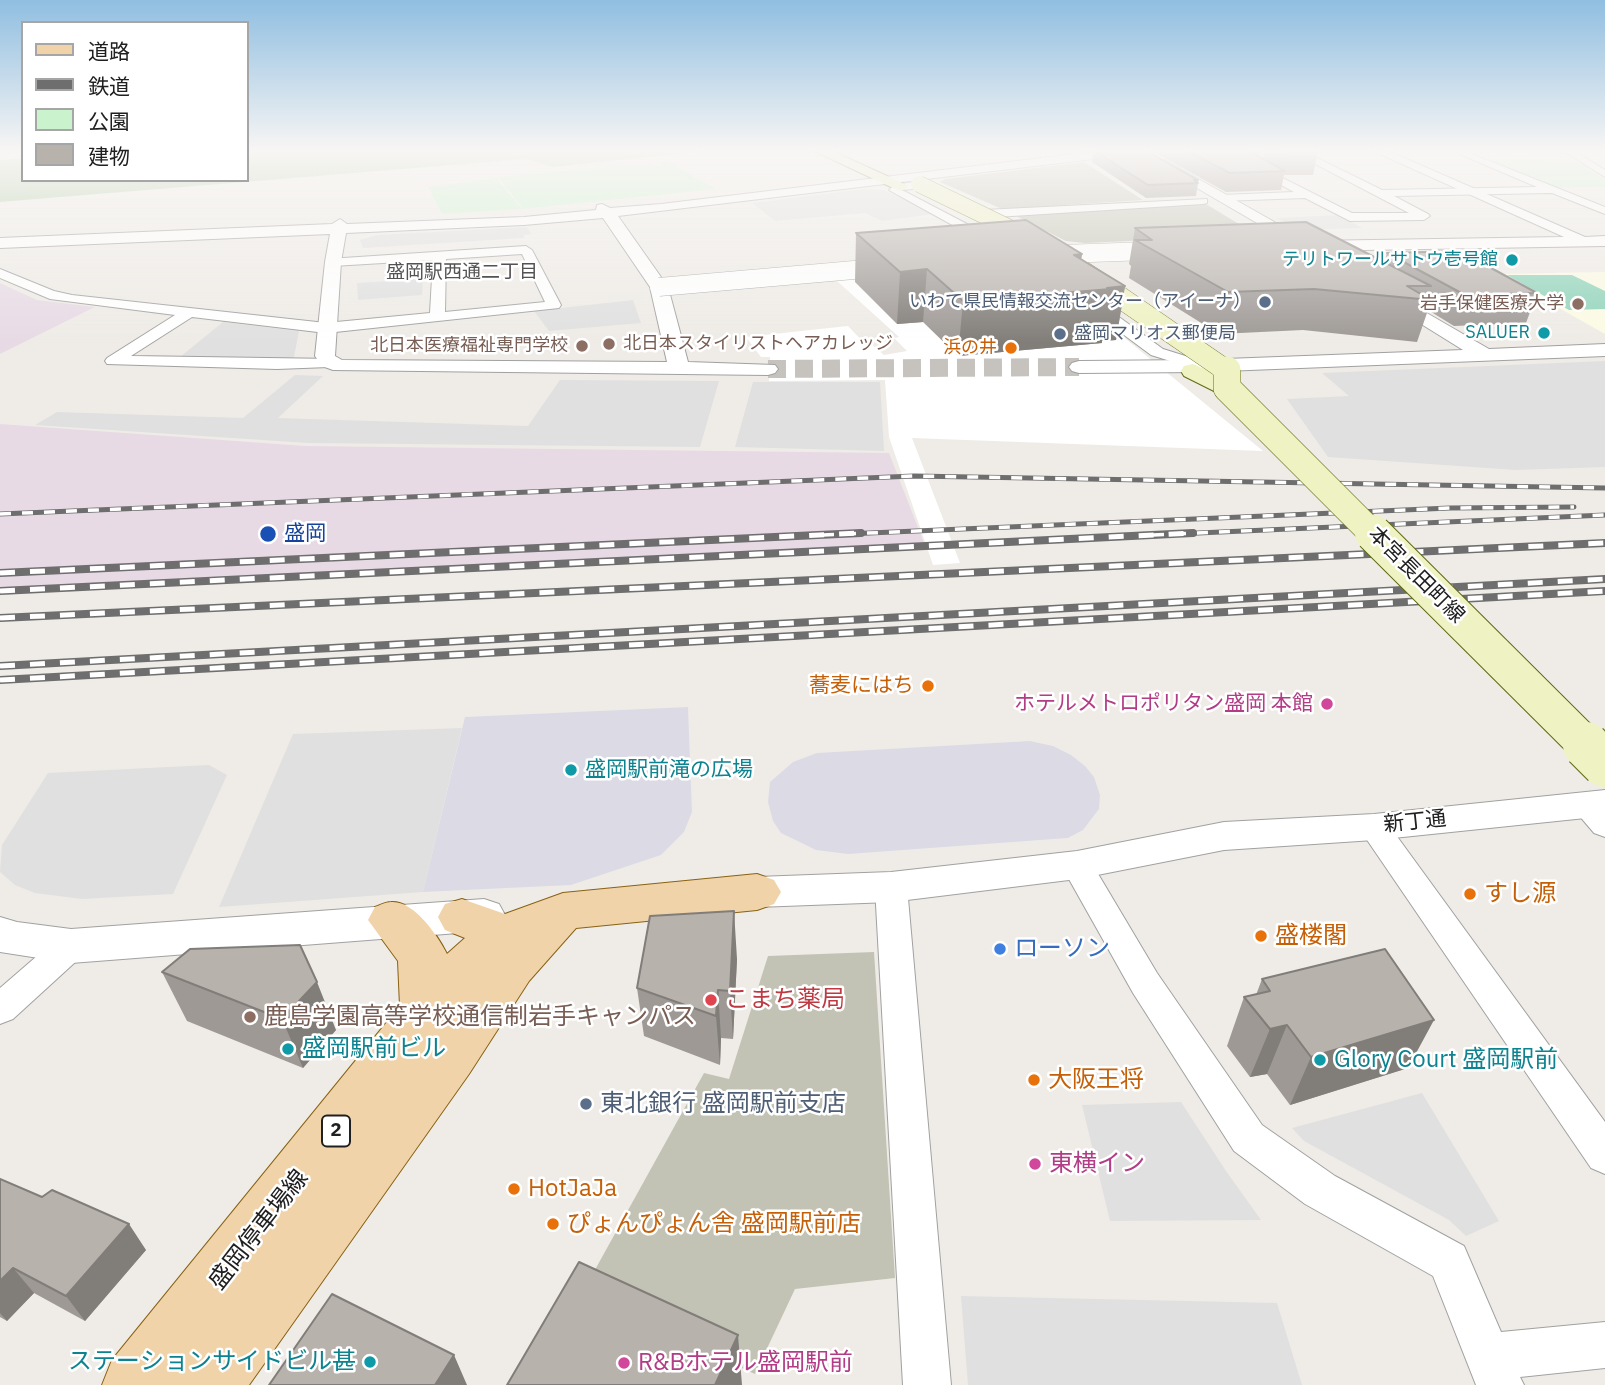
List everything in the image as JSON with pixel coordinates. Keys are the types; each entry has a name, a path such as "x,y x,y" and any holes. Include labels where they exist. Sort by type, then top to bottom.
{"main road":[{"name":"本宮長田町線","path":"984,215 1048,255 1061,269 1193,372 1213,376 1605,764"},
{"name":"盛岡停車場線","path":"137,1385 427,1012 493,940 563,911 757,892"},
{"path":"391,920 423,956 427,1012"},
{"name":"盛岡停車場線","path":"207,1385 450,1057 493,940"}],"street":[{"path":"0,240 339,227 545,215"},
{"path":"608,215 659,287 679,369"},
{"path":"940,215 1048,272 1157,352 1213,376"},
{"path":"982,215 1087,269 1128,296 1204,351 1213,376"},
{"path":"1250,215 1334,264"},
{"path":"1345,215 1350,217 1424,216 1421,215"},
{"path":"1527,215 1605,249"},
{"path":"329,362 326,356 326,328 339,227"},
{"path":"1277,247 1605,241"},
{"path":"0,273 50,295 326,328 554,305 526,250 333,262"},
{"path":"986,258 1197,250"},
{"path":"437,316 440,256"},
{"path":"659,287 918,264"},
{"path":"1368,284 1484,355"},
{"path":"188,313 113,361 277,364 329,362 340,366 768,369"},
{"path":"1079,367 1213,376 1484,355 1605,350"},
{"name":"新丁通","path":"757,892 891,887 1077,865 1224,836 1599,812"},
{"path":"1374,827 1605,1156"},
{"path":"1077,865 1145,983 1248,1138 1320,1190 1449,1261 1494,1371 1605,1345"},
{"path":"891,887 927,1385"},
{"path":"0,933 9,938 71,946 391,920 493,940"},
{"path":"0,1009 71,946"}],"shaded area":[{"path":"767,215 847,215 775,221"},
{"path":"868,215 929,215 882,221"},
{"path":"1013,215 1223,215 1257,235 1085,243 1066,241"},
{"path":"1339,215 1362,228 1299,230 1276,218"},
{"path":"527,227 531,234 524,235 524,238 363,248 360,240 377,235"},
{"name":"岩手保健医療大学","path":"1605,272 1605,334 1499,274"},
{"path":"423,279 422,295 358,300 357,283"},
{"path":"0,283 37,300 95,307 0,354"},
{"path":"633,300 641,323 549,331 534,311"},
{"path":"223,322 299,331 294,357 287,360 180,357"},
{"path":"1605,361 1605,467 1516,470 1328,457 1287,399 1349,396 1322,373"},
{"path":"295,375 323,376 278,418 528,426 560,380 719,381 700,447 308,443 35,425 57,412 243,418"},
{"path":"753,382 880,382 884,451 735,447"},
{"path":"0,424 305,446 889,453 926,548 0,593"},
{"name":"盛岡駅前滝の広場","path":"688,707 692,812 684,832 661,855 571,885 423,892 465,717"},
{"path":"462,728 423,892 219,907 293,734"},
{"path":"1030,741 1053,746 1071,755 1094,777 1100,795 1099,809 1083,830 1068,838 848,854 816,850 781,833 773,821 768,802 770,782 793,762 817,753"},
{"path":"209,765 227,775 173,894 82,899 35,893 15,885 0,872 2,845 48,773"},
{"path":"874,952 895,1278 795,1289 755,1374 581,1295 704,1073 729,1079 768,956"},
{"path":"1422,1093 1499,1221 1466,1236 1449,1220 1304,1141 1292,1128"},
{"path":"1181,1102 1261,1220 1110,1221 1082,1105"},
{"path":"961,1296 1277,1303 1302,1385 968,1385"}],"green space":[{"name":"岩手保健医療大学","path":"1507,275 1572,275 1605,291 1605,309 1569,310"}],"pier":[{"path":"906,274 1105,322 1263,451 912,438 960,563 933,565 889,437 885,380 769,381 770,357 761,357 746,337 848,326 866,345 871,344 884,355 907,351 894,338 899,337 836,280"}],"building":[{"path":"1026,220 1082,254 1074,255 1125,286 963,301 927,269 900,272 856,233"},
{"path":"1306,222 1431,286 1407,286 1431,300 1314,289 1228,292 1135,240 1152,240 1135,228"},
{"path":"1460,251 1537,293 1465,295 1387,253"},
{"path":"734,911 730,991 718,990 716,1016 637,988 650,916"},
{"path":"300,945 317,982 282,1019 162,972 190,949"},
{"path":"1385,949 1434,1020 1311,1057 1287,1025 1270,1029 1244,997 1270,991 1262,979"},
{"path":"0,1179 42,1197 52,1190 129,1224 66,1296 13,1268 0,1281"},
{"path":"579,1262 738,1335 715,1385 507,1385"},
{"path":"332,1294 454,1355 435,1385 269,1385"}],"tunnel":[{"path":"768,369 1079,367"}],"railway":[{"path":"0,514 914,476 1605,488"},
{"path":"823,535 1450,508 1574,507"},
{"path":"1153,535 1605,515"},
{"path":"0,573 861,533"},
{"path":"0,591 1193,533"},
{"path":"0,618 1605,543"},
{"path":"0,666 1605,579"},
{"path":"0,680 1605,591"}],"place":[{"name":"テリトワールサトウ壱号館","path":"1512,260"},
{"name":"いわて県民情報交流センター（アイーナ）","path":"1265,302"},
{"name":"岩手保健医療大学","path":"1578,304"},
{"name":"SALUER","path":"1544,333"},
{"name":"盛岡マリオス郵便局","path":"1060,334"},
{"name":"北日本スタイリストヘアカレッジ","path":"609,344"},
{"name":"北日本医療福祉専門学校","path":"582,346"},
{"name":"浜の井","path":"1011,348"},
{"name":"盛岡","path":"268,534"},
{"name":"蕎麦にはち","path":"928,686"},
{"name":"ホテルメトロポリタン盛岡 本館","path":"1327,704"},
{"name":"盛岡駅前滝の広場","path":"571,770"},
{"name":"すし源","path":"1470,894"},
{"name":"盛楼閣","path":"1261,936"},
{"name":"ローソン","path":"1000,949"},
{"name":"こまち薬局","path":"711,1000"},
{"name":"鹿島学園高等学校通信制岩手キャンパス","path":"250,1017"},
{"name":"盛岡駅前ビル","path":"288,1049"},
{"name":"Glory Court 盛岡駅前","path":"1320,1060"},
{"name":"大阪王将","path":"1034,1080"},
{"name":"東北銀行 盛岡駅前支店","path":"586,1104"},
{"name":"東横イン","path":"1035,1164"},
{"name":"HotJaJa","path":"514,1189"},
{"name":"ぴょんぴょん舎 盛岡駅前店","path":"553,1224"},
{"name":"ステーションサイドビル甚","path":"370,1362"},
{"name":"R&Bホテル盛岡駅前","path":"624,1363"}],"district":[{"name":"盛岡駅西通二丁目","path":"462,273"}]}
